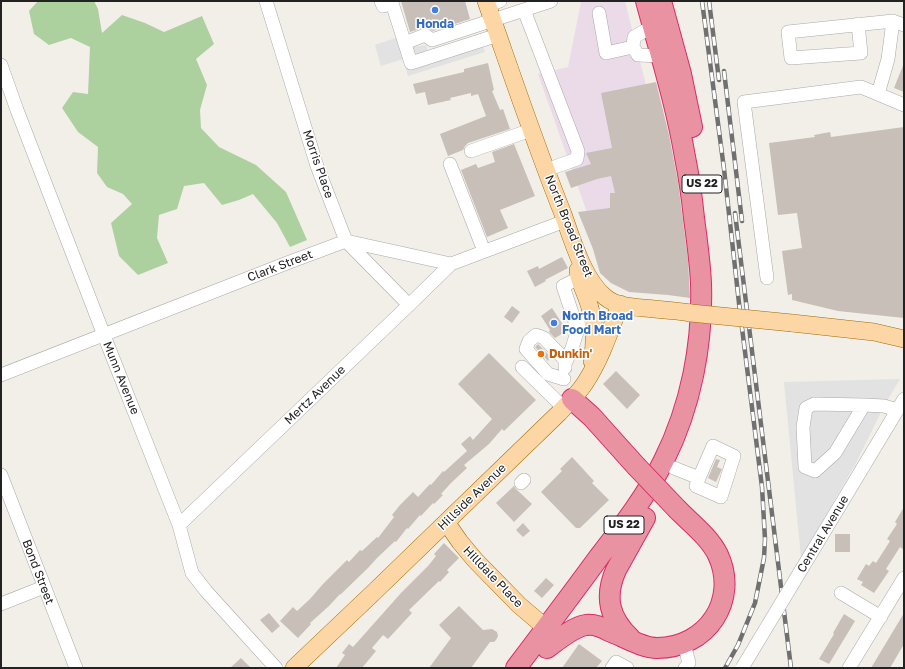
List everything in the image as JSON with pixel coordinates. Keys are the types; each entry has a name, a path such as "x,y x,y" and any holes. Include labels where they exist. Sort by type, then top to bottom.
{"highway":[{"name":"US 22","path":"516,668 628,518 653,482 678,428 693,377 700,326 701,284 691,193 685,156 646,1"},
{"name":"US 22","path":"532,668 645,518 662,492 693,424 707,374 713,321 713,286 710,246 696,145 681,74 661,1"},
{"path":"547,648 575,628 585,625 601,627 644,646 656,648 670,647 684,643 695,638 715,618 724,594 725,581 723,568 716,550 636,466 592,417 571,400"},
{"path":"633,641 614,617 610,601 610,590 616,570 645,518"}],"main road":[{"name":"North Broad Street","path":"493,13 531,130 575,248 585,270 595,286 606,298 620,304 631,306 874,332 904,339"},
{"path":"575,248 579,278 590,307 592,322 594,347 590,375"},
{"name":"Hillside Avenue","path":"294,668 571,400 590,375 620,304"},
{"name":"Hilldale Place","path":"446,522 464,548 475,560 525,611 546,628"}],"street":[{"name":"Morris Place","path":"266,1 317,166 346,241 409,305"},
{"path":"381,1 383,6 392,2 411,63 493,13 524,10 551,1"},
{"path":"524,10 578,151 577,159 546,170"},
{"path":"405,42 424,35 432,40 481,23 493,13"},
{"path":"599,13 606,53 633,47"},
{"path":"858,24 861,53 791,58 788,32 858,24 899,23 878,94"},
{"path":"653,26 634,37 633,47 638,56 661,56"},
{"name":"Munn Avenue","path":"1,65 104,335 179,524 192,573 206,591 276,668"},
{"path":"767,278 744,102 861,87 904,105"},
{"path":"471,151 531,130"},
{"path":"450,164 484,251"},
{"path":"346,241 451,264 565,221"},
{"name":"Clark Street","path":"1,375 346,241"},
{"name":"Mertz Avenue","path":"179,524 451,264"},
{"path":"571,400 564,379 565,364 578,329 564,286 579,278"},
{"path":"575,322 592,322"},
{"path":"564,379 548,374 526,349 529,341 536,335 544,338 566,361"},
{"path":"522,367 571,400"},
{"path":"864,405 835,453 815,471 806,467 803,427 806,408 814,404 864,405 884,406 901,404"},
{"name":"Central Avenue","path":"742,668 901,404"},
{"path":"674,468 699,478"},
{"name":"Bond Street","path":"1,475 76,668"},
{"path":"850,668 904,578"},
{"path":"1,604 44,587"},
{"path":"841,593 881,617"},
{"path":"684,643 689,663 685,668"},
{"path":"612,668 616,662 627,668"}],"shaded area":[{"path":"625,1 662,149 680,289 591,224 538,74 568,67 581,2"},
{"path":"410,33 415,47 426,45 428,51 479,34 485,52 408,76 403,59 381,66 375,45"},
{"path":"900,379 884,406 856,463 801,558 784,382"}],"green space":[{"path":"38,1 94,1 98,9 102,33 122,15 145,23 164,32 202,16 214,44 196,59 207,85 200,110 201,128 219,147 256,165 286,192 307,240 290,247 277,223 253,194 222,205 204,183 184,186 177,209 159,215 157,238 168,263 138,275 119,256 111,223 132,204 123,194 107,187 97,173 98,147 78,132 62,108 73,92 88,94 90,47 71,38 49,45 34,34 29,11"}],"building":[{"name":"Honda","path":"401,1 465,1 470,19 433,31 426,27 410,32"},
{"path":"488,63 494,90 492,91 500,110 503,109 510,129 468,143 463,150 448,156 440,134 486,116 478,94 471,96 471,93 450,98 451,100 428,105 425,92 416,94 413,84 464,72 464,69"},
{"path":"904,63 904,92 894,88"},
{"path":"656,82 669,135 678,182 688,260 690,298 629,292 611,283 600,273 593,249 578,212 610,208 610,193 615,193 611,176 571,188 565,172 591,164 586,153 612,148 601,93"},
{"path":"904,127 904,318 838,311 792,300 792,294 788,295 782,251 802,248 797,213 778,215 769,143 815,137 814,135 830,132 831,137"},
{"path":"514,144 535,196 500,210 508,228 487,237 461,170 476,164 478,168 495,162 492,152"},
{"path":"562,257 568,268 535,287 527,271 538,266 539,269"},
{"path":"512,306 520,312 512,323 504,317"},
{"name":"North Broad Food Mart","path":"552,308 567,331 555,338 549,332 550,330 541,316"},
{"path":"538,344 551,357 548,361 535,347"},
{"path":"489,353 536,400 504,431 502,429 489,444 464,465 467,468 441,494 443,495 421,516 420,515 396,542 395,541 310,623 311,624 298,638 280,621 293,607 297,611 347,560 349,562 360,550 362,551 377,537 378,538 394,517 392,515 400,505 413,492 418,497 430,484 431,485 443,471 444,472 467,451 461,444 470,436 473,440 492,419 458,384"},
{"path":"616,371 640,395 627,409 603,384"},
{"path":"572,457 594,481 592,483 609,500 580,528 576,528 541,492 562,471 560,469"},
{"path":"716,459 720,460 717,467 722,469 716,482 708,478"},
{"path":"514,486 532,504 514,522 496,503"},
{"path":"904,507 904,550 900,547 886,569 889,571 874,593 861,585 863,582 857,579 866,564 869,566 873,561 876,563 890,541 887,539 897,524 895,522"},
{"path":"523,523 530,531 523,537 516,530"},
{"path":"835,534 850,534 850,552 835,552"},
{"path":"444,543 459,558 447,570 449,572 409,610 412,613 388,639 383,635 372,648 376,651 362,668 336,668 345,655 342,653 349,644 353,647 401,593 428,566 436,556 434,554"},
{"path":"546,578 554,585 542,598 534,591"},
{"path":"459,606 483,630 492,629 497,632 498,636 494,642 490,642 471,668 429,668 451,638 439,625"},
{"path":"269,613 280,626 272,633 260,620"},
{"path":"904,613 904,644 890,668 871,668"},
{"path":"844,614 855,621 829,664 819,659"},
{"path":"579,644 602,661 596,668 562,668"},
{"path":"241,658 251,668 230,668"}],"railway":[{"path":"702,1 724,169 762,487 765,539 764,558 755,603 738,645 725,668"},
{"path":"709,1 719,80"},
{"path":"724,71 742,221"},
{"path":"735,213 791,668"}],"place":[{"name":"Honda","path":"435,10"},
{"name":"North Broad Food Mart","path":"554,323"},
{"name":"Dunkin'","path":"541,354"}]}
